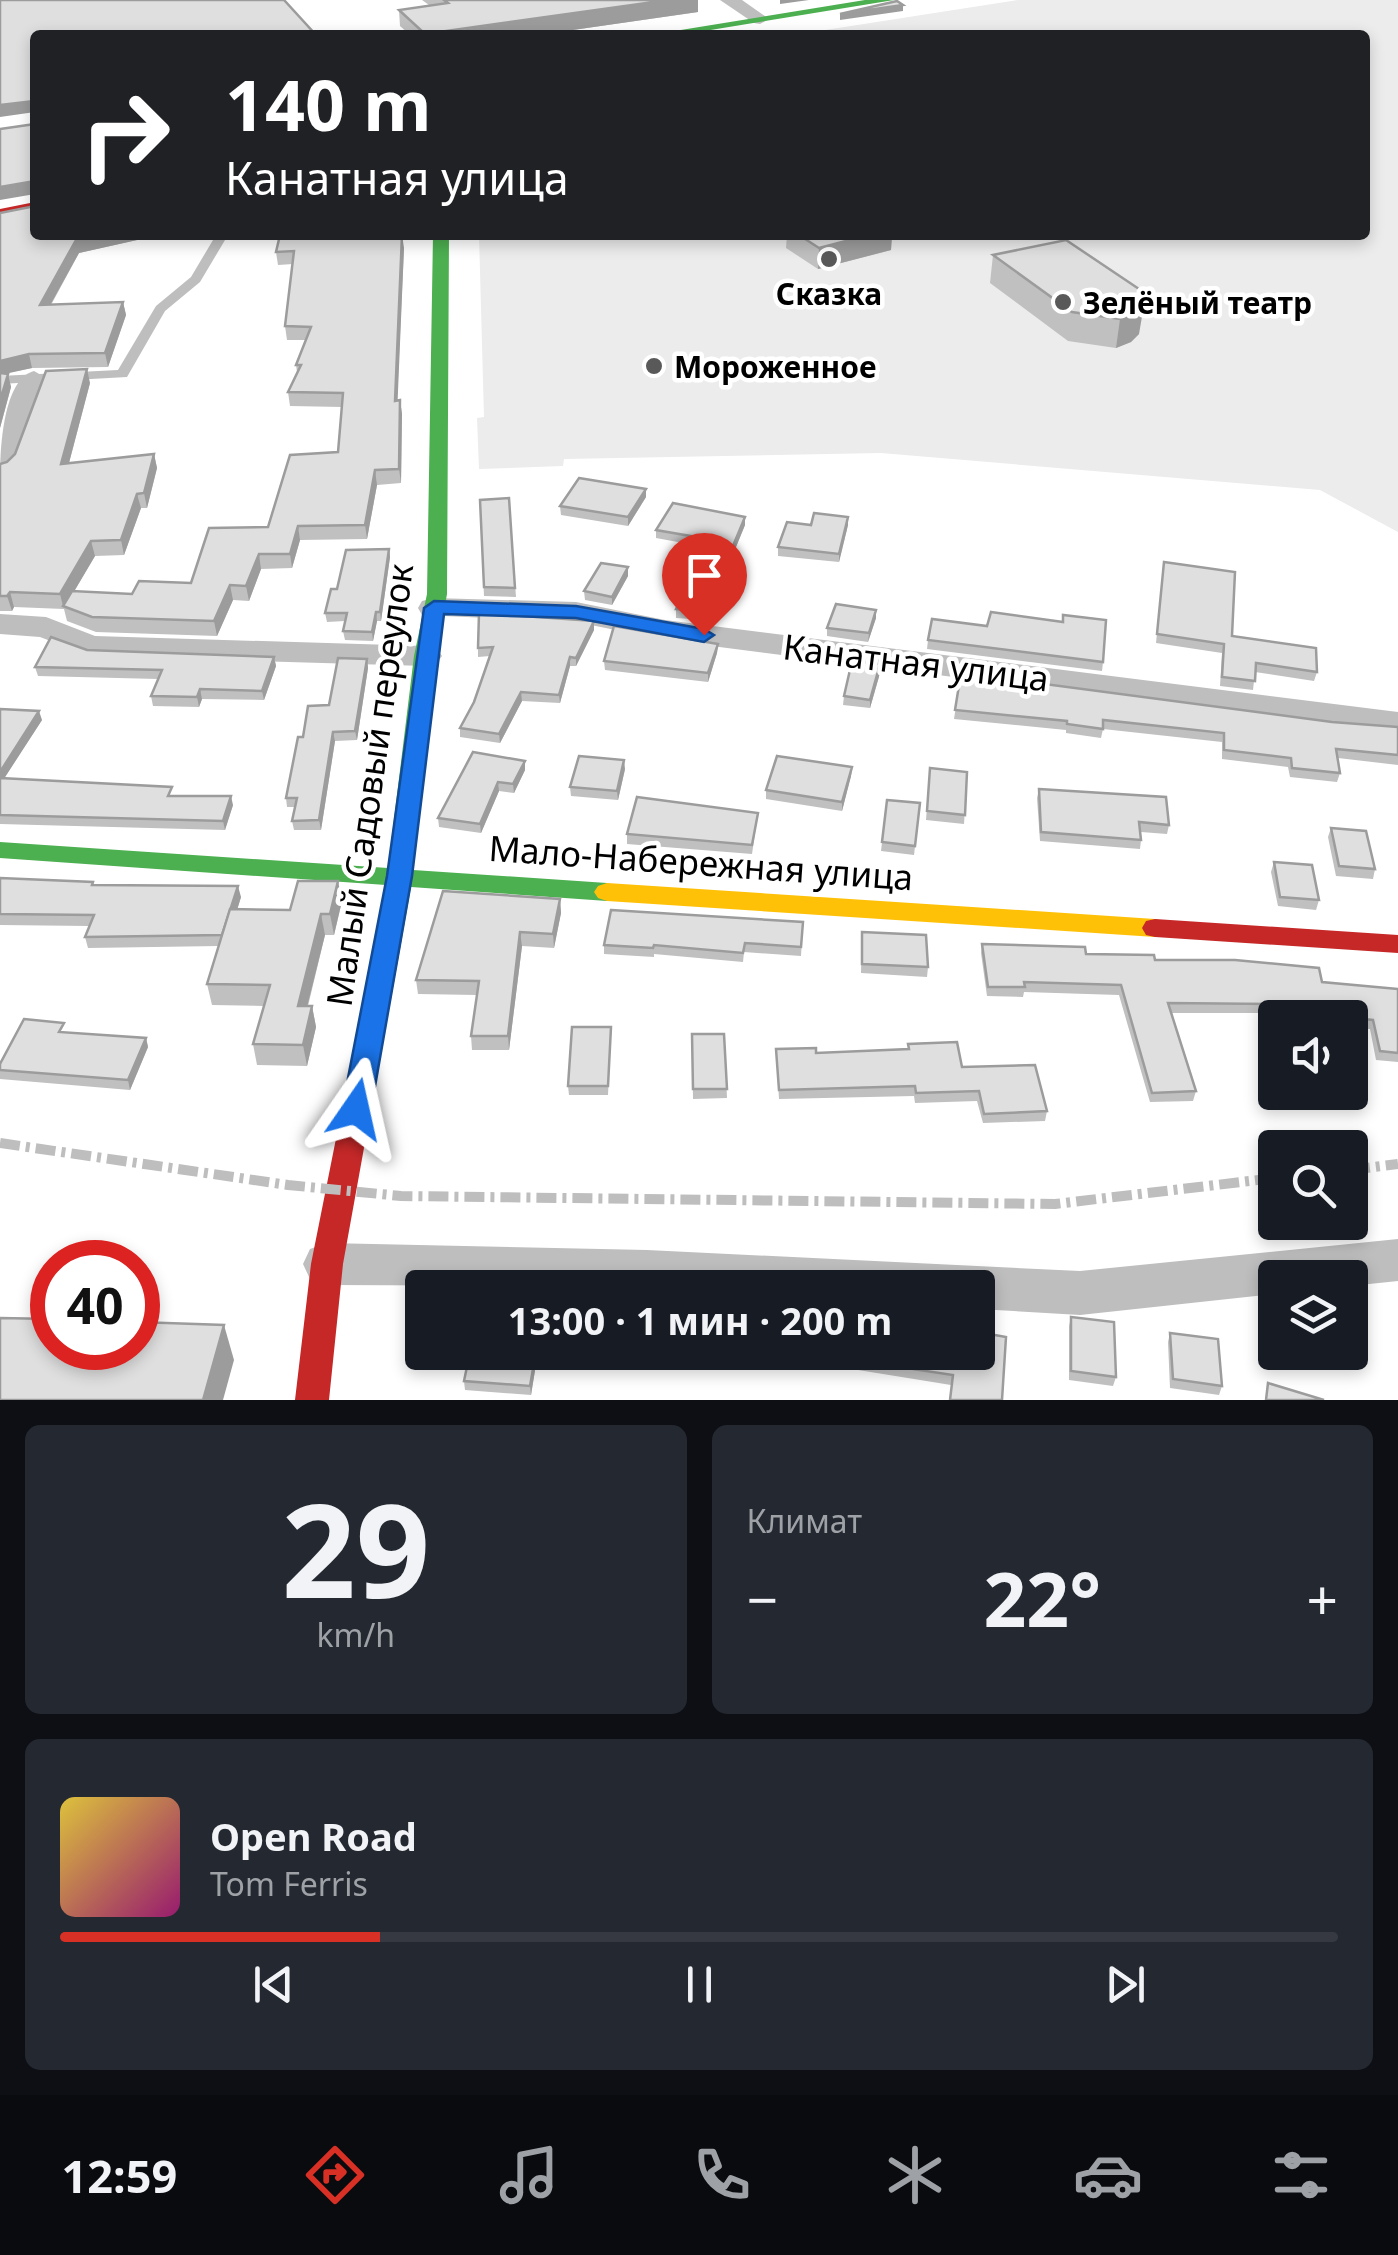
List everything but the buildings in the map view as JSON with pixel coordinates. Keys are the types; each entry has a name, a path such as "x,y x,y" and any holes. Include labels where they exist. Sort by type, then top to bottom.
{"street":[{"path":"729,0 760,19"},
{"path":"688,30 888,0"},
{"path":"0,214 30,207"},
{"name":"Малый Садовый переулок","path":"312,1400 327,1264 400,876 434,608 441,240"},
{"path":"0,468 34,379"},
{"name":"Канатная улица","path":"434,608 576,612 666,630 1398,723"},
{"path":"0,624 46,628 90,646 425,656"},
{"name":"Мало-Набережная улица","path":"0,850 40,856 400,876 1398,944"},
{"path":"995,1289 1080,1293 1398,1260"},
{"path":"327,1264 601,1270"}],"lane":[{"path":"0,380 122,374 160,309 196,279 219,240"}],"shaded area":[{"path":"1018,0 1398,0 1398,532 1320,490 881,453 564,459 563,466 479,469 477,418 484,417 479,240 1370,240 1370,30 825,30"}],"railway":[{"path":"0,1143 288,1185 401,1196 1055,1204 1258,1180"},
{"path":"1368,1168 1398,1164"}],"traffic: fast":[{"path":"689,30 888,0"},
{"path":"389,938 400,877 425,656 437,594 441,240"},
{"path":"0,850 607,892"}],"traffic: slow":[{"path":"607,892 1155,928"}],"traffic: jam":[{"path":"0,213 30,207"},
{"path":"1155,928 1398,944"},
{"path":"312,1400 327,1264 389,938"}],"place":[{"name":"Сказка","path":"829,259"},
{"name":"Зелёный театр","path":"1063,302"},
{"name":"Мороженное","path":"654,366"}],"route":[{"path":"356,1109 400,876 434,608 576,612 704,635"}]}
